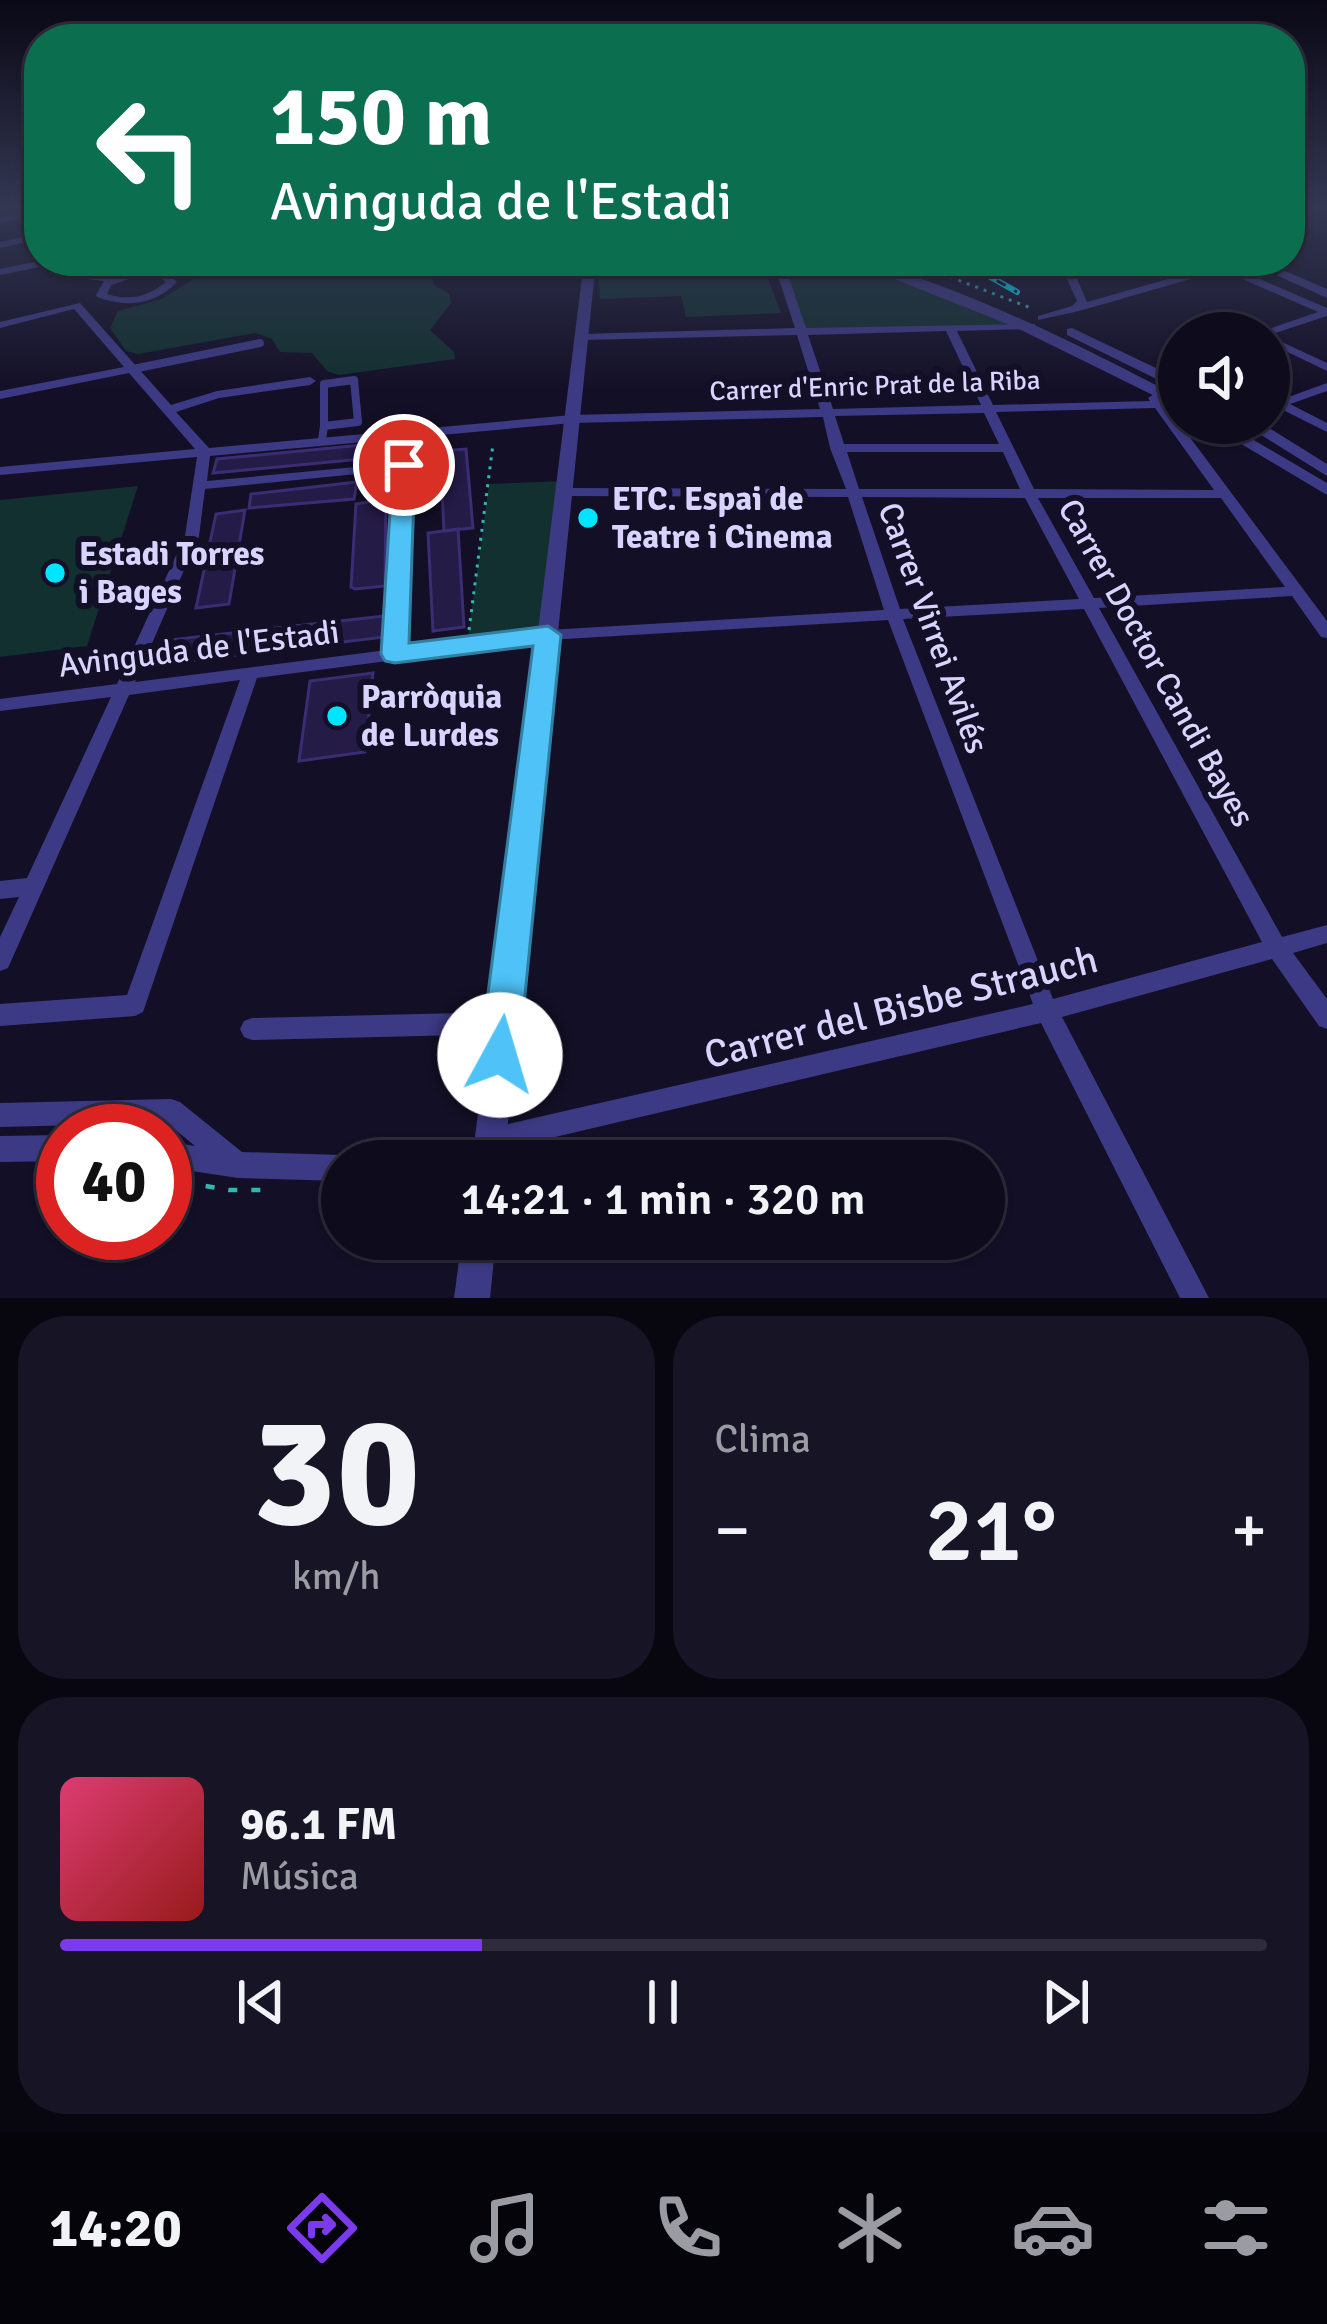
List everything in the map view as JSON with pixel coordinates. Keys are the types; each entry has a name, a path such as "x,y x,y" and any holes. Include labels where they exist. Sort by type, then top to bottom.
{"street":[{"path":"74,276 95,284 118,277 175,276"},
{"path":"490,1140 588,276"},
{"name":"Carrer Virrei Avilés","path":"782,276 893,614 1047,1011 1195,1298"},
{"path":"906,276 1037,316 1158,392"},
{"path":"918,276 1037,316 1158,375"},
{"path":"1071,276 1082,301 1075,309"},
{"path":"582,337 949,327 1075,309 1180,276"},
{"path":"1245,276 1327,312"},
{"path":"1286,276 1327,294"},
{"path":"87,316 118,301 154,296 167,278"},
{"path":"95,284 101,296 118,301"},
{"path":"0,325 76,305 204,451 192,536 0,961"},
{"path":"1290,327 1327,312"},
{"name":"Carrer Doctor Candi Bayes","path":"949,327 1029,493 1276,947 1327,1018"},
{"path":"1290,348 1327,367"},
{"path":"0,395 133,369"},
{"path":"1136,380 1158,401"},
{"path":"169,410 217,395 310,381"},
{"path":"1290,401 1327,387"},
{"name":"Carrer d'Enric Prat de la Riba","path":"0,471 204,451 323,433 572,419 1158,401"},
{"path":"1290,412 1327,428"},
{"path":"1189,444 1327,634"},
{"path":"1249,444 1327,490"},
{"path":"1283,444 1327,472"},
{"path":"837,448 1006,448"},
{"path":"199,486 404,465 395,654"},
{"path":"564,492 1224,494"},
{"name":"Avinguda de l'Estadi","path":"0,705 548,635 1088,599 1295,591"},
{"path":"0,1015 135,1005 251,672"},
{"path":"0,890 34,886"},
{"name":"Carrer del Bisbe Strauch","path":"529,1140 1047,1011 1327,934"},
{"path":"252,1029 503,1023"},
{"path":"0,1115 171,1111 238,1165"},
{"path":"0,1149 36,1148"},
{"path":"192,1158 321,1167"},
{"path":"472,1298 477,1260"}],"lane":[{"path":"133,369 260,343"},
{"path":"354,380 358,422 323,433 324,384 354,380"}],"path":[{"path":"1006,298 1037,316"},
{"path":"467,644 495,424"}],"green space":[{"path":"198,276 432,276 434,285 449,294 451,303 430,330 454,352 455,359 339,375 327,371 312,353 280,352 272,339 255,333 138,354 126,351 110,328 118,311 162,299"},
{"path":"599,276 767,276 781,313 686,317 681,296 600,299"},
{"path":"782,276 906,276 1031,326 798,330"},
{"path":"565,481 548,635 467,644 489,484"},
{"name":"Estadi Torres i Bages","path":"138,486 87,646 0,657 0,500"}],"building":[{"path":"425,439 425,453 213,473 217,459"},
{"path":"466,449 473,528 444,531 440,451"},
{"path":"357,482 354,499 249,508 251,494"},
{"path":"386,499 385,586 355,589 351,587 356,504"},
{"path":"245,510 229,604 196,608 216,514"},
{"path":"458,529 464,627 433,631 428,533"},
{"path":"385,616 384,637 164,664 169,640"},
{"name":"Parròquia de Lurdes","path":"373,673 365,752 299,761 310,681"}],"railway":[{"path":"989,276 1017,292"}],"place":[{"name":"ETC. Espai de Teatre i Cinema","path":"588,518"},
{"name":"Estadi Torres i Bages","path":"55,573"},
{"name":"Parròquia de Lurdes","path":"337,716"}],"route":[{"path":"404,465 395,654 548,635 500,1055"}]}
